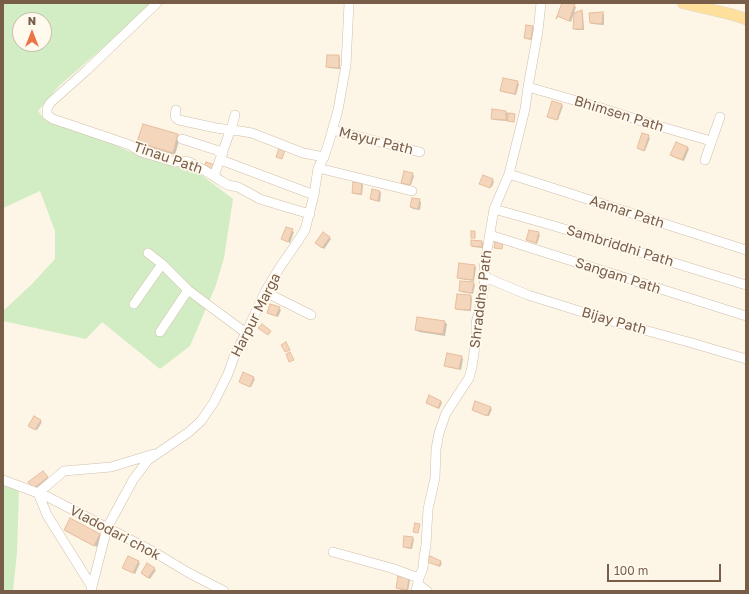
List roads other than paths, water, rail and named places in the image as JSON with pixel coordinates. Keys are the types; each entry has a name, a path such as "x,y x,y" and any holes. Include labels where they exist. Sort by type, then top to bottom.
{"main road":[{"path":"683,3 746,19"}],"street":[{"name":"Tinau Path","path":"157,3 50,103 47,109 47,115 53,119 130,145 141,152 175,162 189,162 228,185 238,187 260,199 310,214"},
{"name":"Harpur Marga","path":"92,589 107,528 133,480 148,460 189,432 201,421 214,402 228,374 235,354 265,292 305,230 314,196 318,168 324,157 338,110 346,65 349,3"},
{"name":"Shraddha Path","path":"418,584 423,568 429,499 435,478 436,448 439,433 446,413 469,378 472,367 476,339 476,323 482,299 485,277 484,268 494,209 509,174 525,109 538,31 541,3"},
{"name":"Bhimsen Path","path":"528,87 711,141"},
{"path":"176,110 175,115 178,120 252,134 303,153 324,157"},
{"path":"214,176 231,130 234,115"},
{"path":"705,160 720,117"},
{"name":"Mayur Path","path":"332,130 420,152"},
{"name":"Tinau Path","path":"182,138 216,150 222,156 314,196"},
{"path":"318,168 412,190"},
{"name":"Aamar Path","path":"509,174 746,250"},
{"name":"Sambriddhi Path","path":"494,209 746,285"},
{"name":"Sangam Path","path":"490,235 746,316"},
{"path":"148,252 188,290 246,333"},
{"path":"134,304 162,264"},
{"name":"Bijay Path","path":"485,277 528,295 611,321 746,359"},
{"path":"160,332 188,290"},
{"path":"265,292 310,315"},
{"path":"92,589 47,515 38,492 64,471 111,467 158,453"},
{"name":"Vladodari chok","path":"3,480 38,492 154,552 189,573 224,591"},
{"path":"333,552 391,568 428,591"}]}
